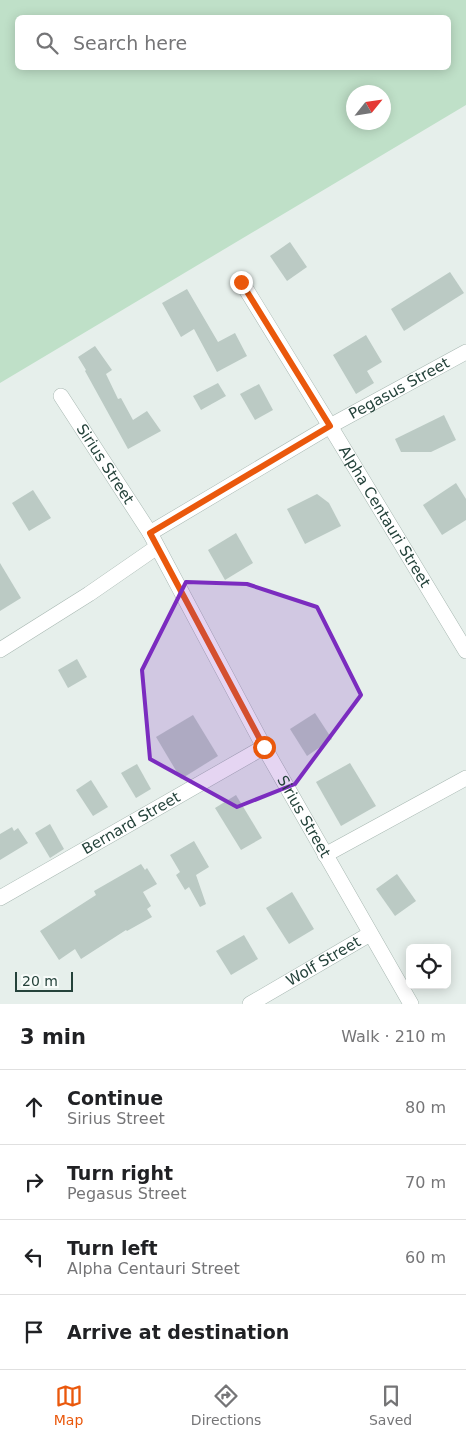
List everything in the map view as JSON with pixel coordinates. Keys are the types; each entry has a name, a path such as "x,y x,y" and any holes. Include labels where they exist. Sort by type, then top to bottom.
{"street":[{"name":"Alpha Centauri Street","path":"241,282 466,652"},
{"name":"Pegasus Street","path":"150,533 330,426 466,352"},
{"name":"Sirius Street","path":"61,396 150,533 264,747 411,1004"},
{"path":"0,650 158,547"},
{"name":"Bernard Street","path":"0,898 264,747"},
{"path":"325,855 466,778"},
{"name":"Wolf Street","path":"250,1004 370,934"}],"highlighted area":[{"path":"186,582 247,584 317,607 361,695 295,784 237,807 150,759 142,670"}],"green space":[{"path":"0,0 466,0 466,105 0,383"}],"building":[{"path":"290,242 307,267 287,281 270,256"},
{"path":"450,272 464,293 404,331 391,309"},
{"path":"187,289 218,342 235,333 247,356 217,372 194,329 181,337 162,303"},
{"path":"366,335 382,362 367,371 374,383 356,394 333,355"},
{"path":"95,346 112,370 106,374 118,399 121,398 133,420 147,411 161,431 128,449 78,357"},
{"path":"218,383 226,396 201,410 193,396"},
{"path":"259,384 273,410 255,420 240,394"},
{"path":"444,415 456,440 431,452 401,452 395,439"},
{"path":"456,483 466,499 466,520 442,535 423,505"},
{"path":"33,490 51,518 29,531 12,503"},
{"path":"317,494 329,503 341,526 305,544 287,509"},
{"path":"236,533 253,563 225,580 208,550"},
{"path":"0,563 21,598 0,611"},
{"path":"77,659 87,677 68,688 58,670"},
{"path":"315,713 332,739 307,756 290,729"},
{"path":"193,715 218,756 181,779 156,737"},
{"path":"350,763 376,806 341,826 316,782"},
{"path":"137,764 151,789 136,798 121,773"},
{"path":"91,780 108,807 93,816 76,790"},
{"path":"236,795 262,838 241,850 215,808"},
{"path":"50,824 64,849 50,858 35,833"},
{"path":"12,827 14,831 18,828 28,843 0,860 0,834"},
{"path":"194,841 209,867 196,875 206,904 200,907 189,887 185,890 176,875 180,872 170,855"},
{"path":"141,864 145,870 147,868 157,884 143,892 151,906 147,909 152,917 126,930 81,959 75,949 59,960 40,931 96,895 94,891"},
{"path":"397,874 416,901 395,916 376,889"},
{"path":"292,892 314,929 289,944 266,908"},
{"path":"244,935 258,959 231,975 216,951"}],"route":[{"path":"241,282 330,426 150,533 264,747"}]}
